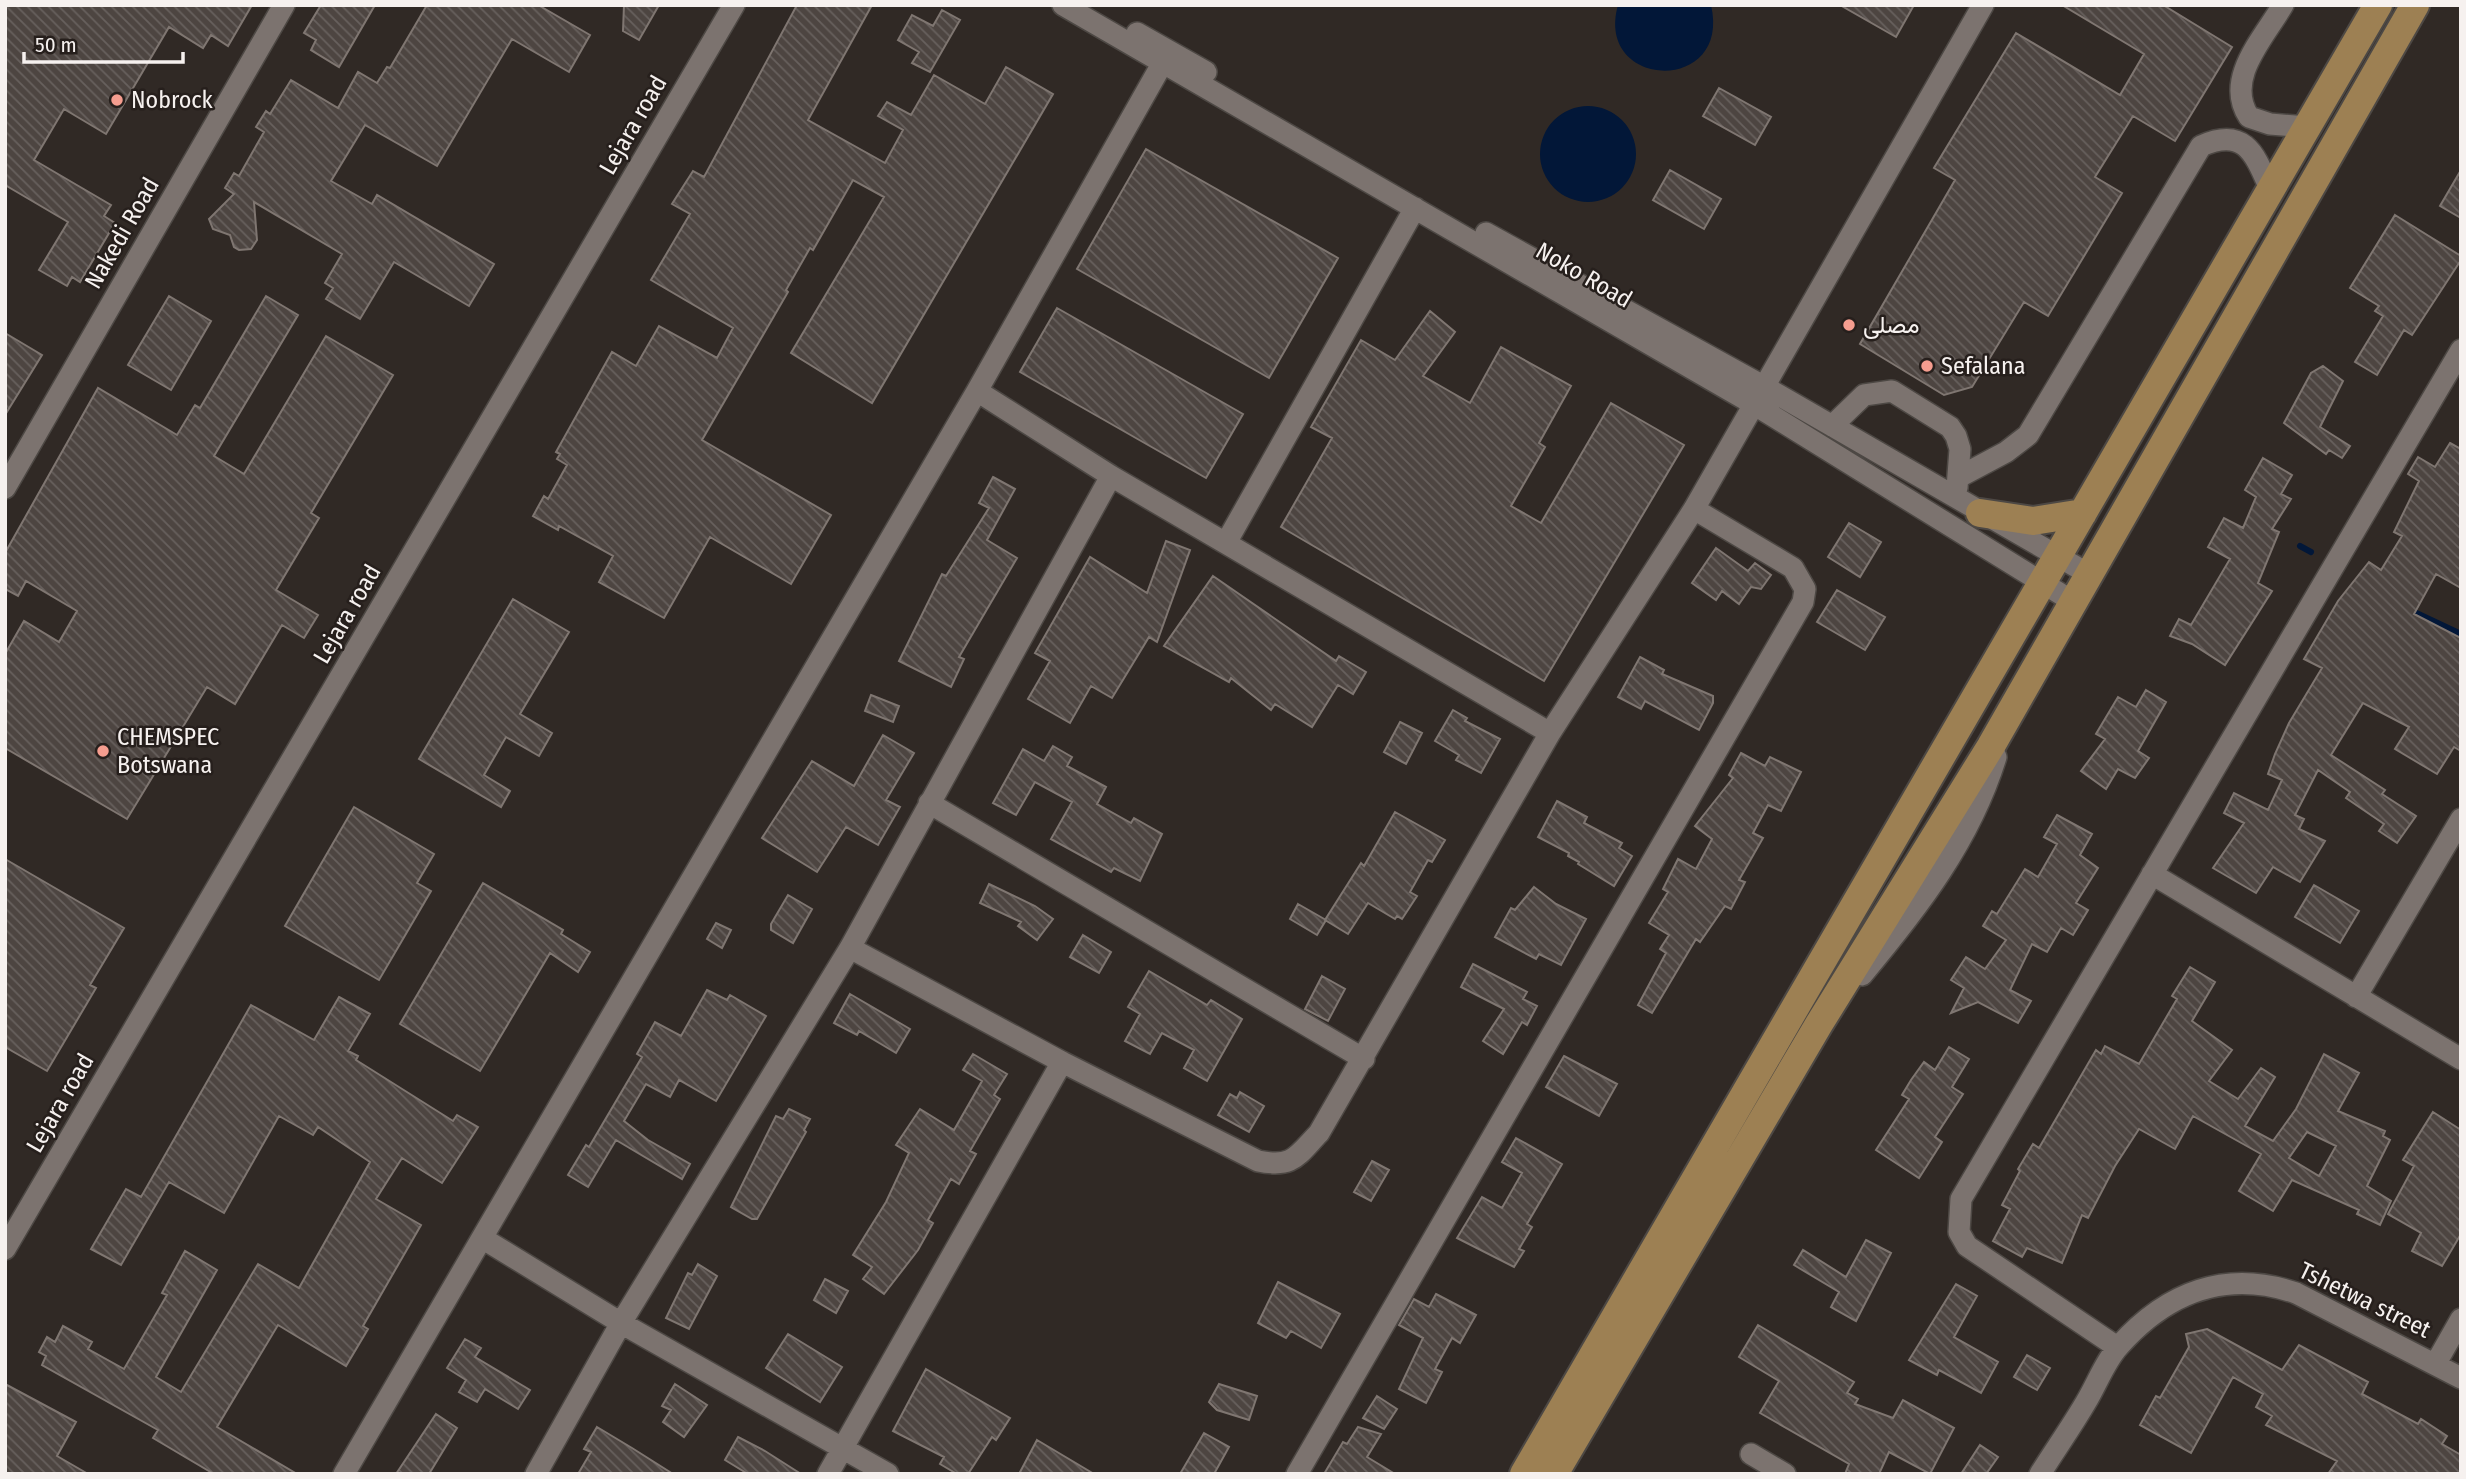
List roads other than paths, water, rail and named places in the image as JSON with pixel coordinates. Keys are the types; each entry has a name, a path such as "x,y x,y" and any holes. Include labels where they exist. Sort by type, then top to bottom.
{"main road":[{"path":"1524,1474 2378,5"},
{"path":"1554,1474 1819,1024 1991,746 2087,573 2309,195 2415,5"},
{"path":"1980,513 2033,521 2083,513"}],"street":[{"name":"Nakedi Road","path":"5,488 284,5"},
{"name":"Lejara road","path":"5,1249 734,5"},
{"name":"Noko Road","path":"1063,5 1415,208 1759,395 2072,601"},
{"path":"1090,5 1759,395 1832,426 2087,573"},
{"path":"850,948 1062,1062 1258,1161 1280,1165 1295,1158 1320,1133 1550,733 1694,509 1983,5"},
{"path":"2283,5 2240,79 2238,94 2249,117 2270,124 2308,127"},
{"path":"344,1474 977,391 1162,64"},
{"path":"1959,477 2006,452 2028,435 2201,146 2221,137 2234,140 2248,148 2271,191"},
{"path":"1227,541 1415,208"},
{"path":"2118,1348 1967,1246 1959,1232 1957,1219 1961,1199 2461,350"},
{"path":"977,391 1111,476 1227,541 1550,733"},
{"path":"1832,426 1864,395 1892,391 1950,427 1960,449 1956,499"},
{"path":"536,1474 621,1323 850,948 1111,476"},
{"path":"1297,1474 1803,602 1805,589 1793,568 1694,509"},
{"path":"929,803 1364,1059"},
{"path":"2356,997 2461,819"},
{"path":"2152,874 2461,1059"},
{"path":"828,1474 1062,1062"},
{"path":"482,1238 621,1323 888,1474"},
{"name":"Tshetwa street","path":"2040,1474 2118,1348 2156,1312 2183,1295 2213,1285 2247,1282 2271,1284 2296,1293 2461,1378"},
{"path":"2435,1363 2461,1319"},
{"path":"1751,1454 1786,1474"}],"water":[{"path":"1618,5 1711,5 1712,34 1702,55 1684,67 1663,71 1642,66 1625,54 1616,33"},
{"path":"1588,106 1606,109 1622,120 1633,136 1636,154 1633,172 1622,188 1606,199 1588,202 1570,199 1554,188 1543,172 1540,154 1543,136 1554,120 1570,109"}],"waterway":[{"path":"2300,546 2311,552"},
{"path":"2410,610 2461,634"}],"place":[{"name":"Nobrock","path":"117,100"},
{"name":"مصلى","path":"1849,325"},
{"name":"Sefalana","path":"1927,366"},
{"name":"CHEMSPEC Botswana","path":"103,751"}]}
